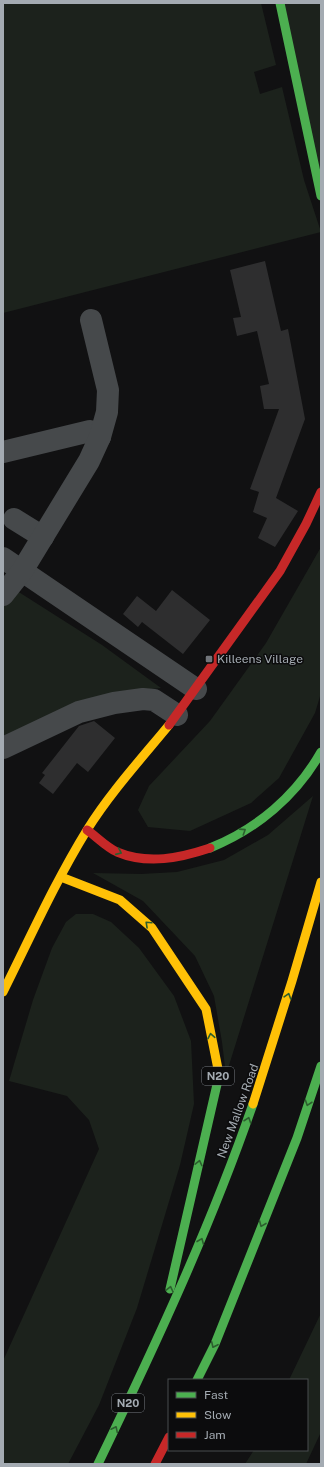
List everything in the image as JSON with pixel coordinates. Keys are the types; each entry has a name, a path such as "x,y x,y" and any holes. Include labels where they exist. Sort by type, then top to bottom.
{"main road":[{"path":"280,3 321,196"},
{"path":"3,992 61,877 87,830 113,794 177,715 280,571 306,524 321,492"},
{"path":"87,830 116,851 141,858 174,858 218,845 253,825 281,804 306,778 321,752"},
{"name":"N20","path":"61,877 120,900 152,928 206,1009 219,1074 158,1341 98,1464"},
{"name":"New Mallow Road","path":"158,1341 190,1270 249,1115 269,1058 321,882"},
{"path":"198,1379 215,1344 285,1167 321,1066"},
{"path":"155,1464 168,1439"}],"street":[{"path":"3,595 22,571 43,537 89,461 100,437 106,412 108,390 91,320"},
{"path":"3,452 90,431 100,437"},
{"path":"14,520 43,537"},
{"path":"3,558 196,689"},
{"path":"3,748 79,712 114,703 144,699 154,700 177,715"}],"shaded area":[{"path":"3,3 261,3 276,65 254,72 260,94 282,87 304,180 321,232 3,313"},
{"path":"280,3 321,3 321,192"},
{"path":"321,547 321,693 315,713 279,778 251,803 190,831 148,827 138,810 149,786 210,721 266,643"},
{"path":"3,582 102,645 161,688 143,690 3,740"},
{"path":"313,796 226,1075 214,996 195,956 143,901 93,873 141,874 177,872 224,860 268,835"},
{"path":"76,914 93,914 111,922 139,948 174,996 191,1041 194,1104 180,1165 137,1308 99,1405 68,1464 3,1464 3,1361 99,1149 89,1120 67,1096 9,1081 33,1000 52,948 66,922"},
{"path":"321,1313 321,1432 306,1464 245,1464 253,1451 308,1451 308,1379 289,1379"}],"building":[{"path":"265,261 281,331 288,329 305,419 276,498 298,511 275,547 258,538 267,518 253,512 259,492 250,489 279,409 264,409 260,386 269,384 257,331 237,336 233,318 241,317 230,270"},
{"path":"172,590 210,620 183,654 142,622 138,627 123,614 137,596 156,611"},
{"path":"94,721 115,738 88,772 77,763 53,794 39,783 45,775 42,773 79,726"}],"traffic: fast":[{"path":"280,3 321,196"},
{"path":"210,848 244,831 274,809 300,783 321,752"},
{"path":"198,1379 215,1344 297,1138 321,1066"},
{"path":"170,1289 218,1080"},
{"path":"98,1464 181,1286 219,1196 253,1104"}],"traffic: slow":[{"path":"3,992 53,890 87,830 116,789 169,725"},
{"path":"61,877 120,900 152,928 206,1009 219,1074 218,1080"},
{"path":"253,1104 292,981 321,882"}],"traffic: jam":[{"path":"169,725 280,571 306,524 321,492"},
{"path":"87,830 113,850 129,856 140,858 164,859 187,855 210,848"},
{"path":"155,1464 168,1439"}],"place":[{"name":"Killeens Village","path":"209,659"}]}
